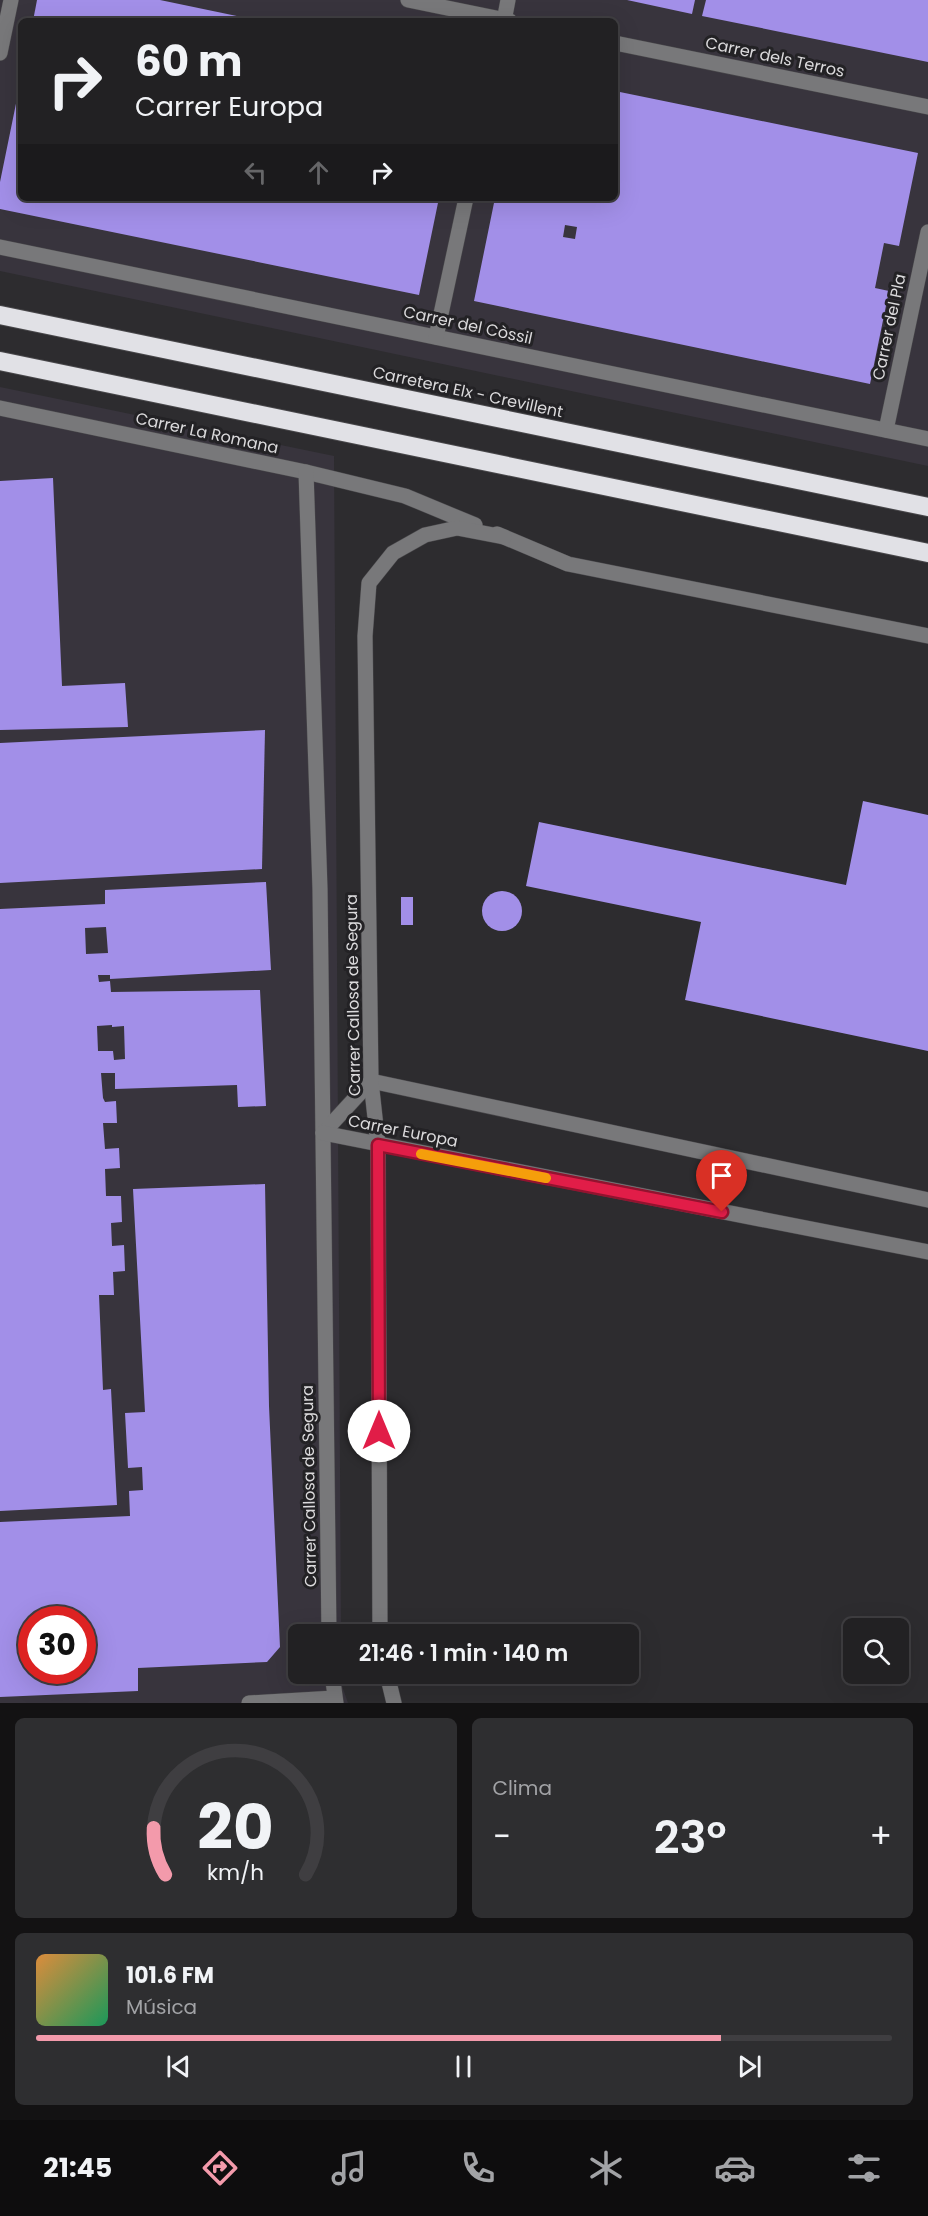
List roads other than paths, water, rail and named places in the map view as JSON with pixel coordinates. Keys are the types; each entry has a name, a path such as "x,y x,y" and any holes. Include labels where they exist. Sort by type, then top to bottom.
{"highway":[{"name":"Carretera Elx - Crevillent","path":"0,315 928,507"},
{"path":"0,361 928,554"}],"street":[{"path":"0,53 11,0"},
{"path":"408,0 492,18"},
{"path":"506,18 508,0"},
{"name":"Carrer dels Terros","path":"618,44 928,107"},
{"path":"436,337 465,201"},
{"name":"Carrer del Pla","path":"886,430 928,232"},
{"name":"Carrer del Còssil","path":"0,247 928,439"},
{"name":"Carrer La Romana","path":"0,408 306,472 405,496 504,537"},
{"name":"Carrer Callosa de Segura","path":"306,472 320,889 329,1624"},
{"name":"Carrer Callosa de Segura","path":"380,1624 378,1145 371,1081 365,636 369,583 393,553 425,535 457,528 504,537"},
{"path":"504,537 568,564 928,636"},
{"path":"371,1081 928,1200"},
{"name":"Carrer Europa","path":"323,1133 371,1081"},
{"name":"Carrer Europa","path":"323,1133 928,1252"},
{"path":"249,1703 335,1701 333,1684"},
{"path":"389,1684 394,1703"}]}
